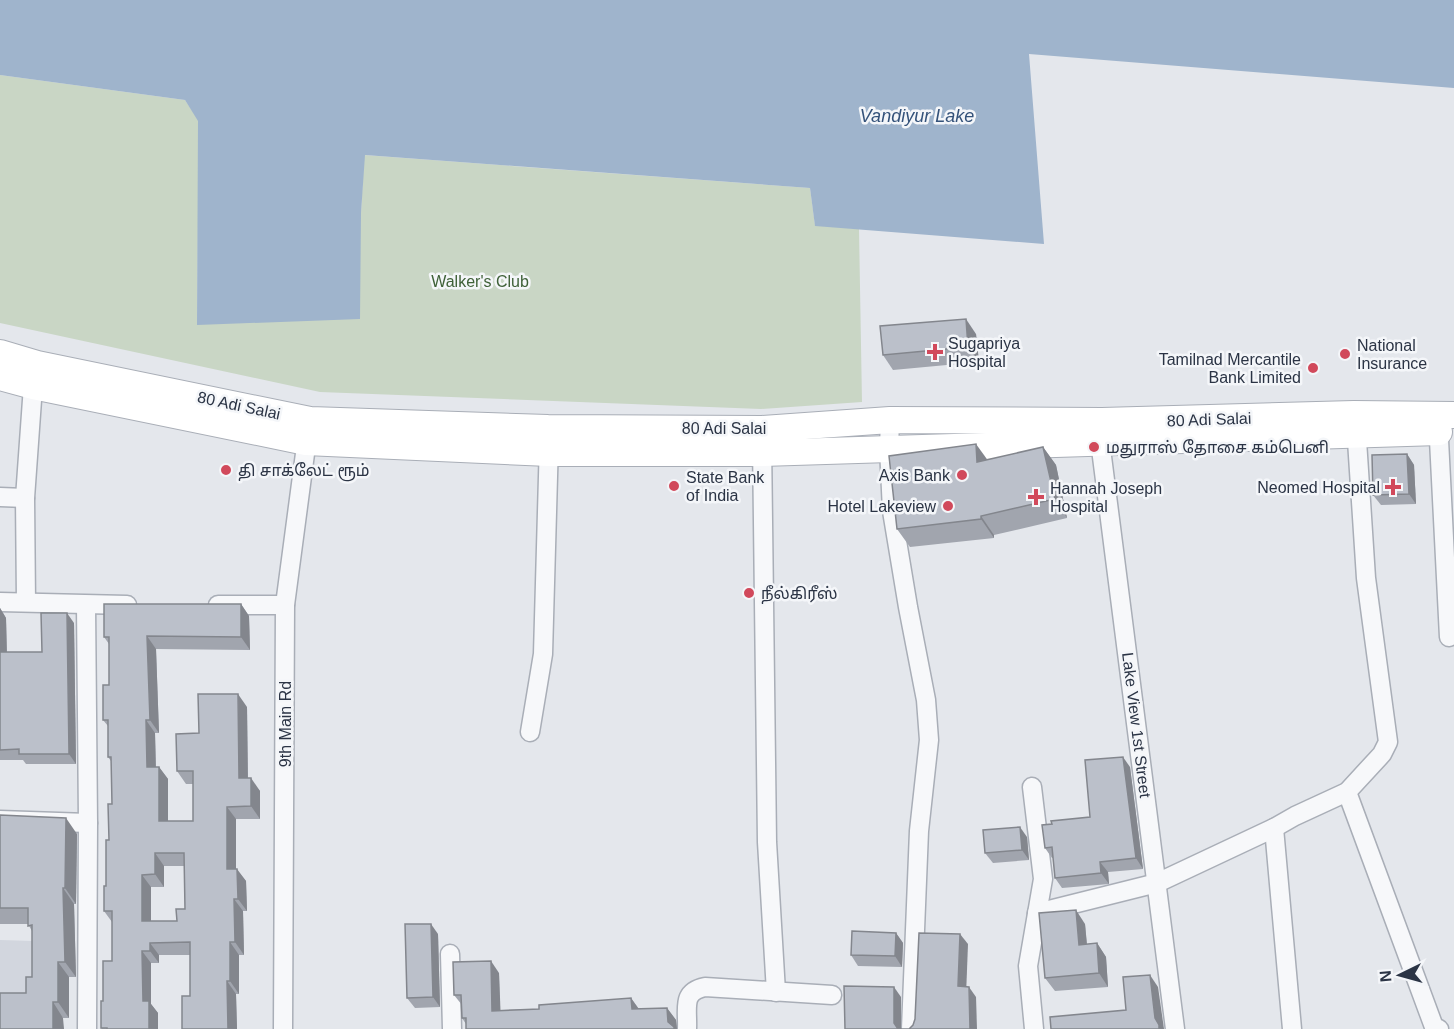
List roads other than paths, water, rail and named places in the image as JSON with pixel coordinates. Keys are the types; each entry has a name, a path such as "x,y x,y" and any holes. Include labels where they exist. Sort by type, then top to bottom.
{"main road":[{"name":"80 Adi Salai","path":"0,353 308,431 548,428 889,448 1101,431 1446,424"},
{"name":"80 Adi Salai","path":"0,377 33,386 308,431 549,453 762,441 890,420 1101,431"}],"street":[{"path":"26,602 25,498 33,386"},
{"path":"890,420 892,511 926,700 929,740 919,831 911,1029"},
{"path":"1446,424 1449,637"},
{"path":"1037,914 1157,883 1347,792 1382,754 1388,742 1365,578 1356,425"},
{"path":"530,732 543,654 548,428"},
{"name":"9th Main Rd","path":"283,1029 285,605 308,431"},
{"name":"Lake View 1st Street","path":"1101,431 1175,1029"},
{"path":"762,441 767,842 776,992"},
{"path":"0,497 25,498"},
{"path":"0,602 145,605"},
{"path":"86,605 87,1029"},
{"path":"203,605 285,605"},
{"path":"1032,787 1043,879 1028,966 1034,1029"},
{"path":"1347,792 1436,1028"},
{"path":"0,820 88,823"},
{"path":"1274,828 1292,1029"},
{"path":"450,954 452,1029"},
{"path":"687,1029 688,996 693,990 705,987 832,995"}],"water":[{"name":"Vandiyur Lake","path":"0,0 1454,0 1454,88 1029,54 1044,244 815,226 810,188 365,155 361,213 360,319 197,325 198,121 185,100 0,75"}],"place":[{"name":"Sugapriya Hospital","path":"935,352"},
{"name":"National Insurance","path":"1345,354"},
{"name":"Tamilnad Mercantile Bank Limited","path":"1313,368"},
{"name":"மதுராஸ் தோசை கம்பெனி","path":"1094,447"},
{"name":"தி சாக்லேட் ரூம்","path":"226,470"},
{"name":"Axis Bank","path":"962,475"},
{"name":"State Bank of India","path":"674,486"},
{"name":"Neomed Hospital","path":"1393,487"},
{"name":"Hannah Joseph Hospital","path":"1036,497"},
{"name":"Hotel Lakeview","path":"948,506"},
{"name":"நீல்கிரீஸ்","path":"749,593"}],"park label":[{"name":"Walker's Club","path":"480,281"}]}
